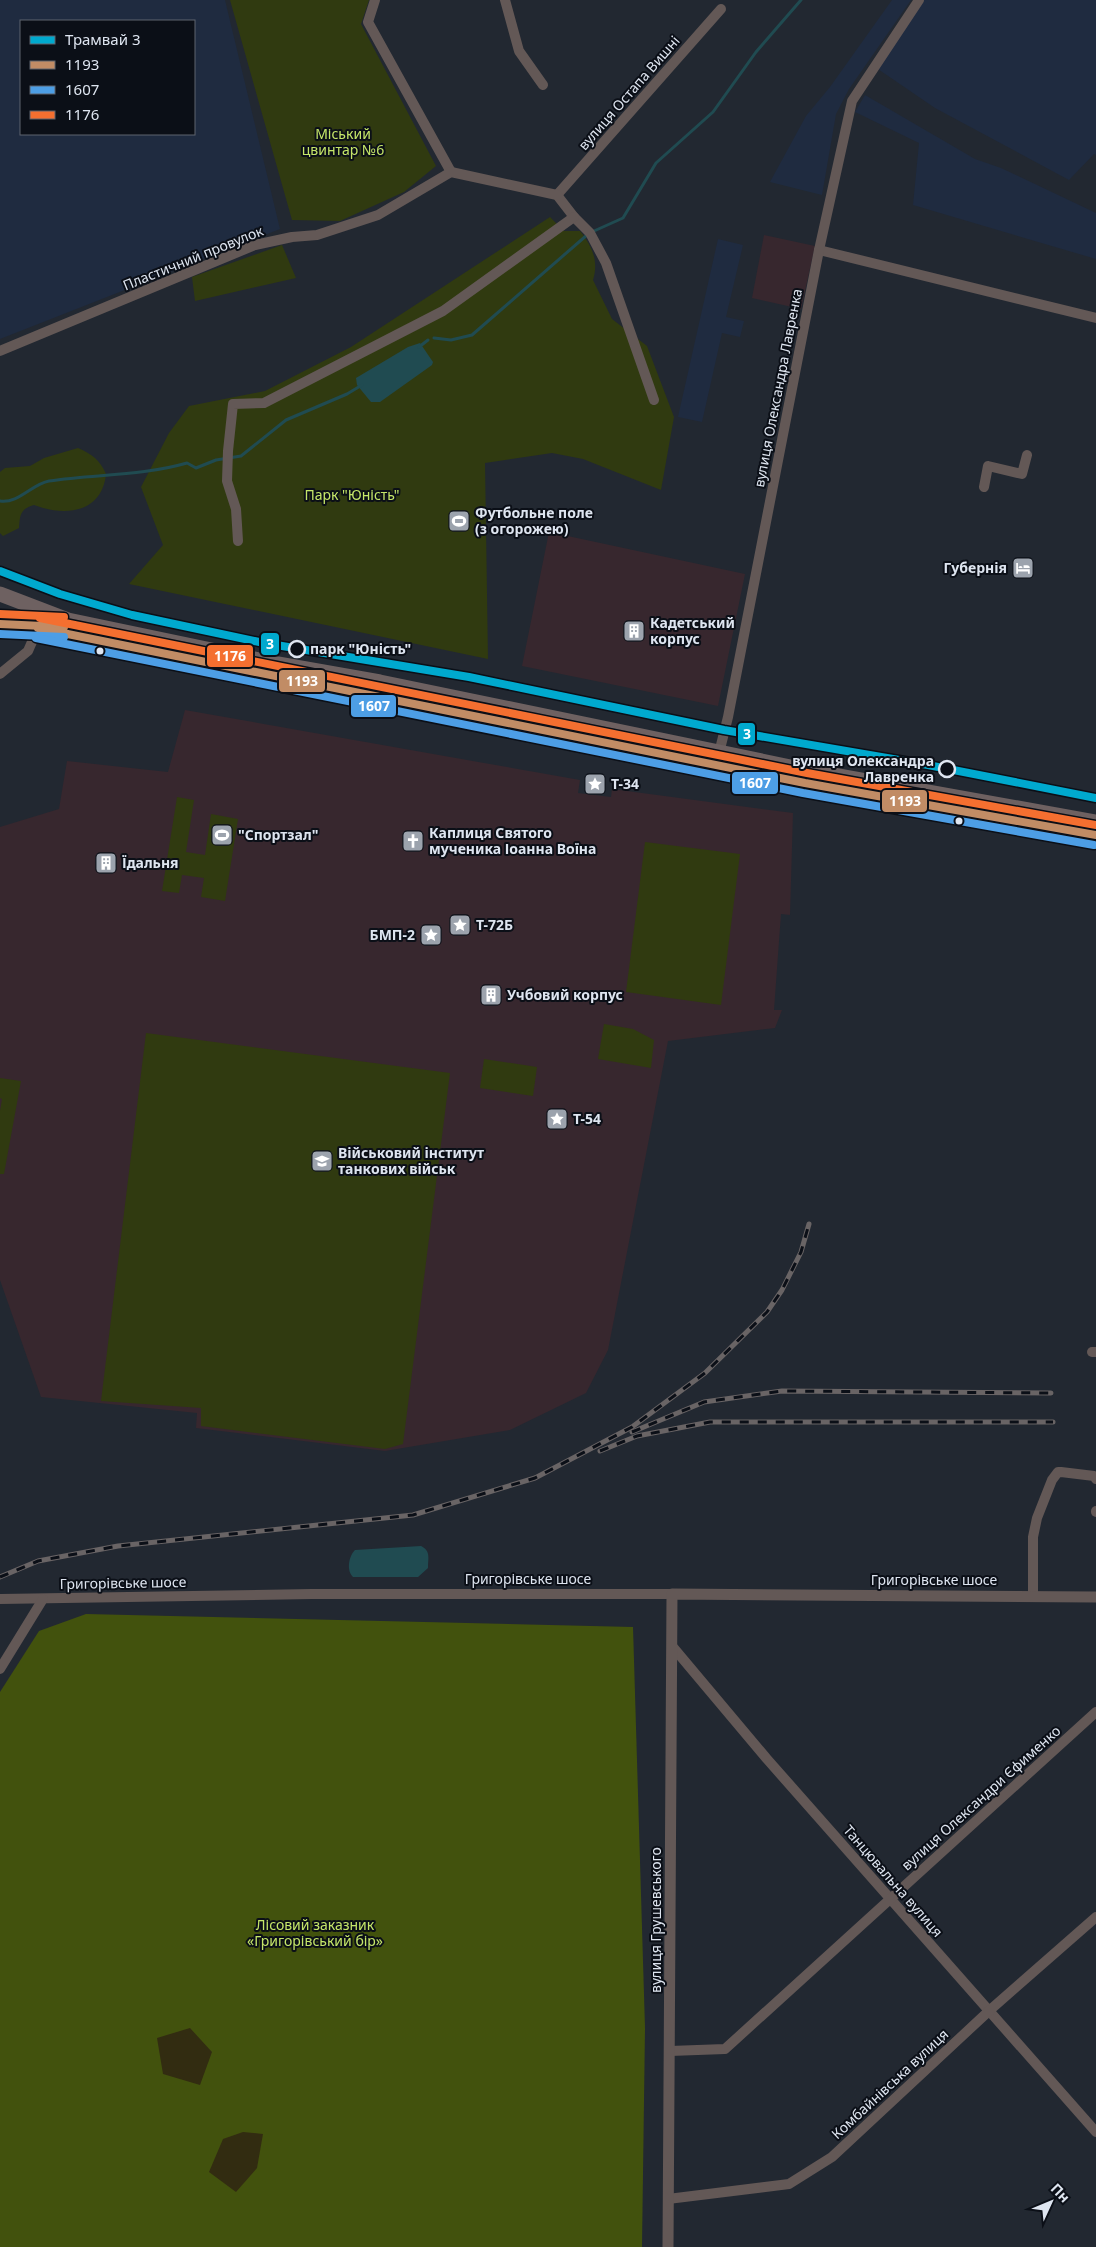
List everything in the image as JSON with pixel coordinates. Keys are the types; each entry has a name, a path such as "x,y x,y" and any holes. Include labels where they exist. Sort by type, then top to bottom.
{"main road":[{"path":"0,594 57,617 718,758 805,783 1096,835"},
{"path":"0,624 38,628 109,629"},
{"path":"38,628 278,678 718,758 805,770 1096,822"}],"street":[{"path":"375,0 368,22 451,172 557,195 574,217 590,233 606,263 654,400"},
{"path":"505,0 519,50 543,85"},
{"name":"вулиця Олександра Лавренка","path":"718,758 728,717 819,250 852,101 920,0"},
{"name":"вулиця Остапа Вишні","path":"557,195 721,9"},
{"name":"Пластичний провулок","path":"0,351 255,245 292,237 317,236 378,215 451,172"},
{"path":"238,541 236,509 227,481 233,404 264,403 443,312 574,217"},
{"path":"819,250 1096,318"},
{"path":"984,487 988,466 1022,474 1027,455"},
{"path":"0,674 28,651 38,628"},
{"path":"1033,1596 1033,1537 1037,1518 1052,1480 1058,1472 1094,1476 1096,1479"},
{"name":"Григорівське шосе","path":"0,1669 43,1599 322,1594 1096,1597"},
{"name":"вулиця Грушевського","path":"668,2247 672,1594"},
{"path":"0,1599 43,1599"},
{"name":"Танцювальна вулиця","path":"672,1646 767,1759 890,1900 990,2010 1096,2132"},
{"name":"вулиця Олександри Єфименко","path":"670,2051 726,2048 1096,1712"},
{"name":"Комбайнівська вулиця","path":"668,2199 789,2184 832,2157 990,2010 1096,1917"}],"shaded area":[{"path":"0,0 225,0 280,229 0,339"},
{"path":"892,0 911,0 849,89 836,114 822,195 770,182 806,116 830,87"},
{"path":"919,0 1096,0 1096,155 1094,154 1069,180 935,108 875,67"},
{"path":"865,95 975,159 1001,168 1096,213 1096,259 913,205 919,143 855,112"},
{"path":"764,235 815,246 801,309 752,298"},
{"path":"718,239 743,245 726,317 744,321 740,337 722,333 702,422 678,417"},
{"path":"420,343 433,362 432,365 380,402 371,402 357,385 356,378 408,347"},
{"path":"549,532 745,574 718,706 522,666"},
{"name":"Військовий інститут танкових військ","path":"185,710 580,780 578,793 611,797 612,789 793,813 790,915 781,914 774,1010 782,1010 775,1028 668,1041 608,1350 586,1393 510,1430 385,1451 196,1428 197,1413 41,1397 0,1280 0,827 59,809 67,761 168,772"},
{"path":"421,1546 428,1553 428,1568 418,1577 353,1577 351,1574 349,1567 350,1559 355,1550"}],"green space":[{"name":"Міський цвинтар №6","path":"230,0 369,0 361,24 436,166 404,192 340,221 292,220"},
{"name":"Парк \"Юність\"","path":"550,217 564,231 580,231 588,242 595,260 593,280 612,319 647,346 674,417 661,490 583,459 552,453 485,463 488,659 129,584 163,545 141,487 169,433 189,406 265,391 351,347"},
{"path":"282,245 296,278 195,301 192,277"},
{"path":"78,448 95,458 106,474 103,487 97,497 90,504 80,509 69,511 46,509 34,505 26,508 22,513 19,528 3,536 0,533 0,472 5,468 30,466 44,458"},
{"name":"\"Спортзал\"","path":"177,797 194,800 186,852 205,855 211,814 238,819 225,901 201,897 204,878 182,875 179,893 162,891"},
{"path":"645,842 740,854 721,1005 626,992"},
{"path":"604,1024 633,1029 654,1040 651,1068 598,1059"},
{"path":"146,1033 450,1073 403,1444 385,1449 201,1426 201,1408 101,1401"},
{"path":"484,1059 537,1067 533,1096 480,1088"},
{"path":"0,1078 21,1081 4,1174 0,1174 0,1111 2,1099 0,1098"},
{"name":"Лісовий заказник «Григорівський бір»","path":"86,1614 633,1627 645,2028 642,2247 0,2247 0,1692 39,1631"}],"sand":[{"path":"190,2028 212,2052 200,2085 163,2074 157,2038"},
{"path":"243,2132 263,2134 257,2168 236,2192 209,2172 223,2139"}],"waterway":[{"path":"594,231 623,218 656,163 713,112 756,52 801,0"},
{"path":"434,338 451,340 472,335 587,235"},
{"path":"419,347 428,340"},
{"path":"0,501 13,500 49,481 136,473 187,463 196,468 216,460 241,456 286,420 347,394 362,385"}],"railway":[{"path":"0,1577 38,1561 118,1546 413,1515 535,1478 632,1427 705,1373 767,1312 782,1290 801,1252 809,1224"},
{"path":"632,1432 704,1402 782,1391 1051,1393"},
{"path":"600,1451 637,1436 710,1422 1053,1422"}],"tram line":[{"name":"3","path":"0,571 60,594 132,615 264,643 469,677 724,730 928,765 1096,798"}],"transit line":[{"name":"1176","path":"0,614 64,617"},
{"name":"1176","path":"40,618 807,773 1096,825"},
{"name":"1193","path":"0,624 64,627"},
{"name":"1193","path":"38,628 805,783 1096,835"},
{"name":"1607","path":"0,634 64,637"},
{"name":"1607","path":"36,638 803,793 1094,845"}],"place":[{"name":"Футбольне поле (з огорожею)","path":"459,521"},
{"name":"Губернія","path":"1023,568"},
{"name":"Кадетський корпус","path":"634,631"},
{"name":"парк \"Юність\"","path":"297,649"},
{"name":"вулиця Олександра Лавренка","path":"947,769"},
{"name":"T-34","path":"595,784"},
{"name":"\"Спортзал\"","path":"222,835"},
{"name":"Каплиця Святого мученика Іоанна Воїна","path":"413,841"},
{"name":"Їдальня","path":"106,863"},
{"name":"Т-72Б","path":"460,925"},
{"name":"БМП-2","path":"431,935"},
{"name":"Учбовий корпус","path":"491,995"},
{"name":"Т-54","path":"557,1119"},
{"name":"Військовий інститут танкових військ","path":"322,1161"}]}
